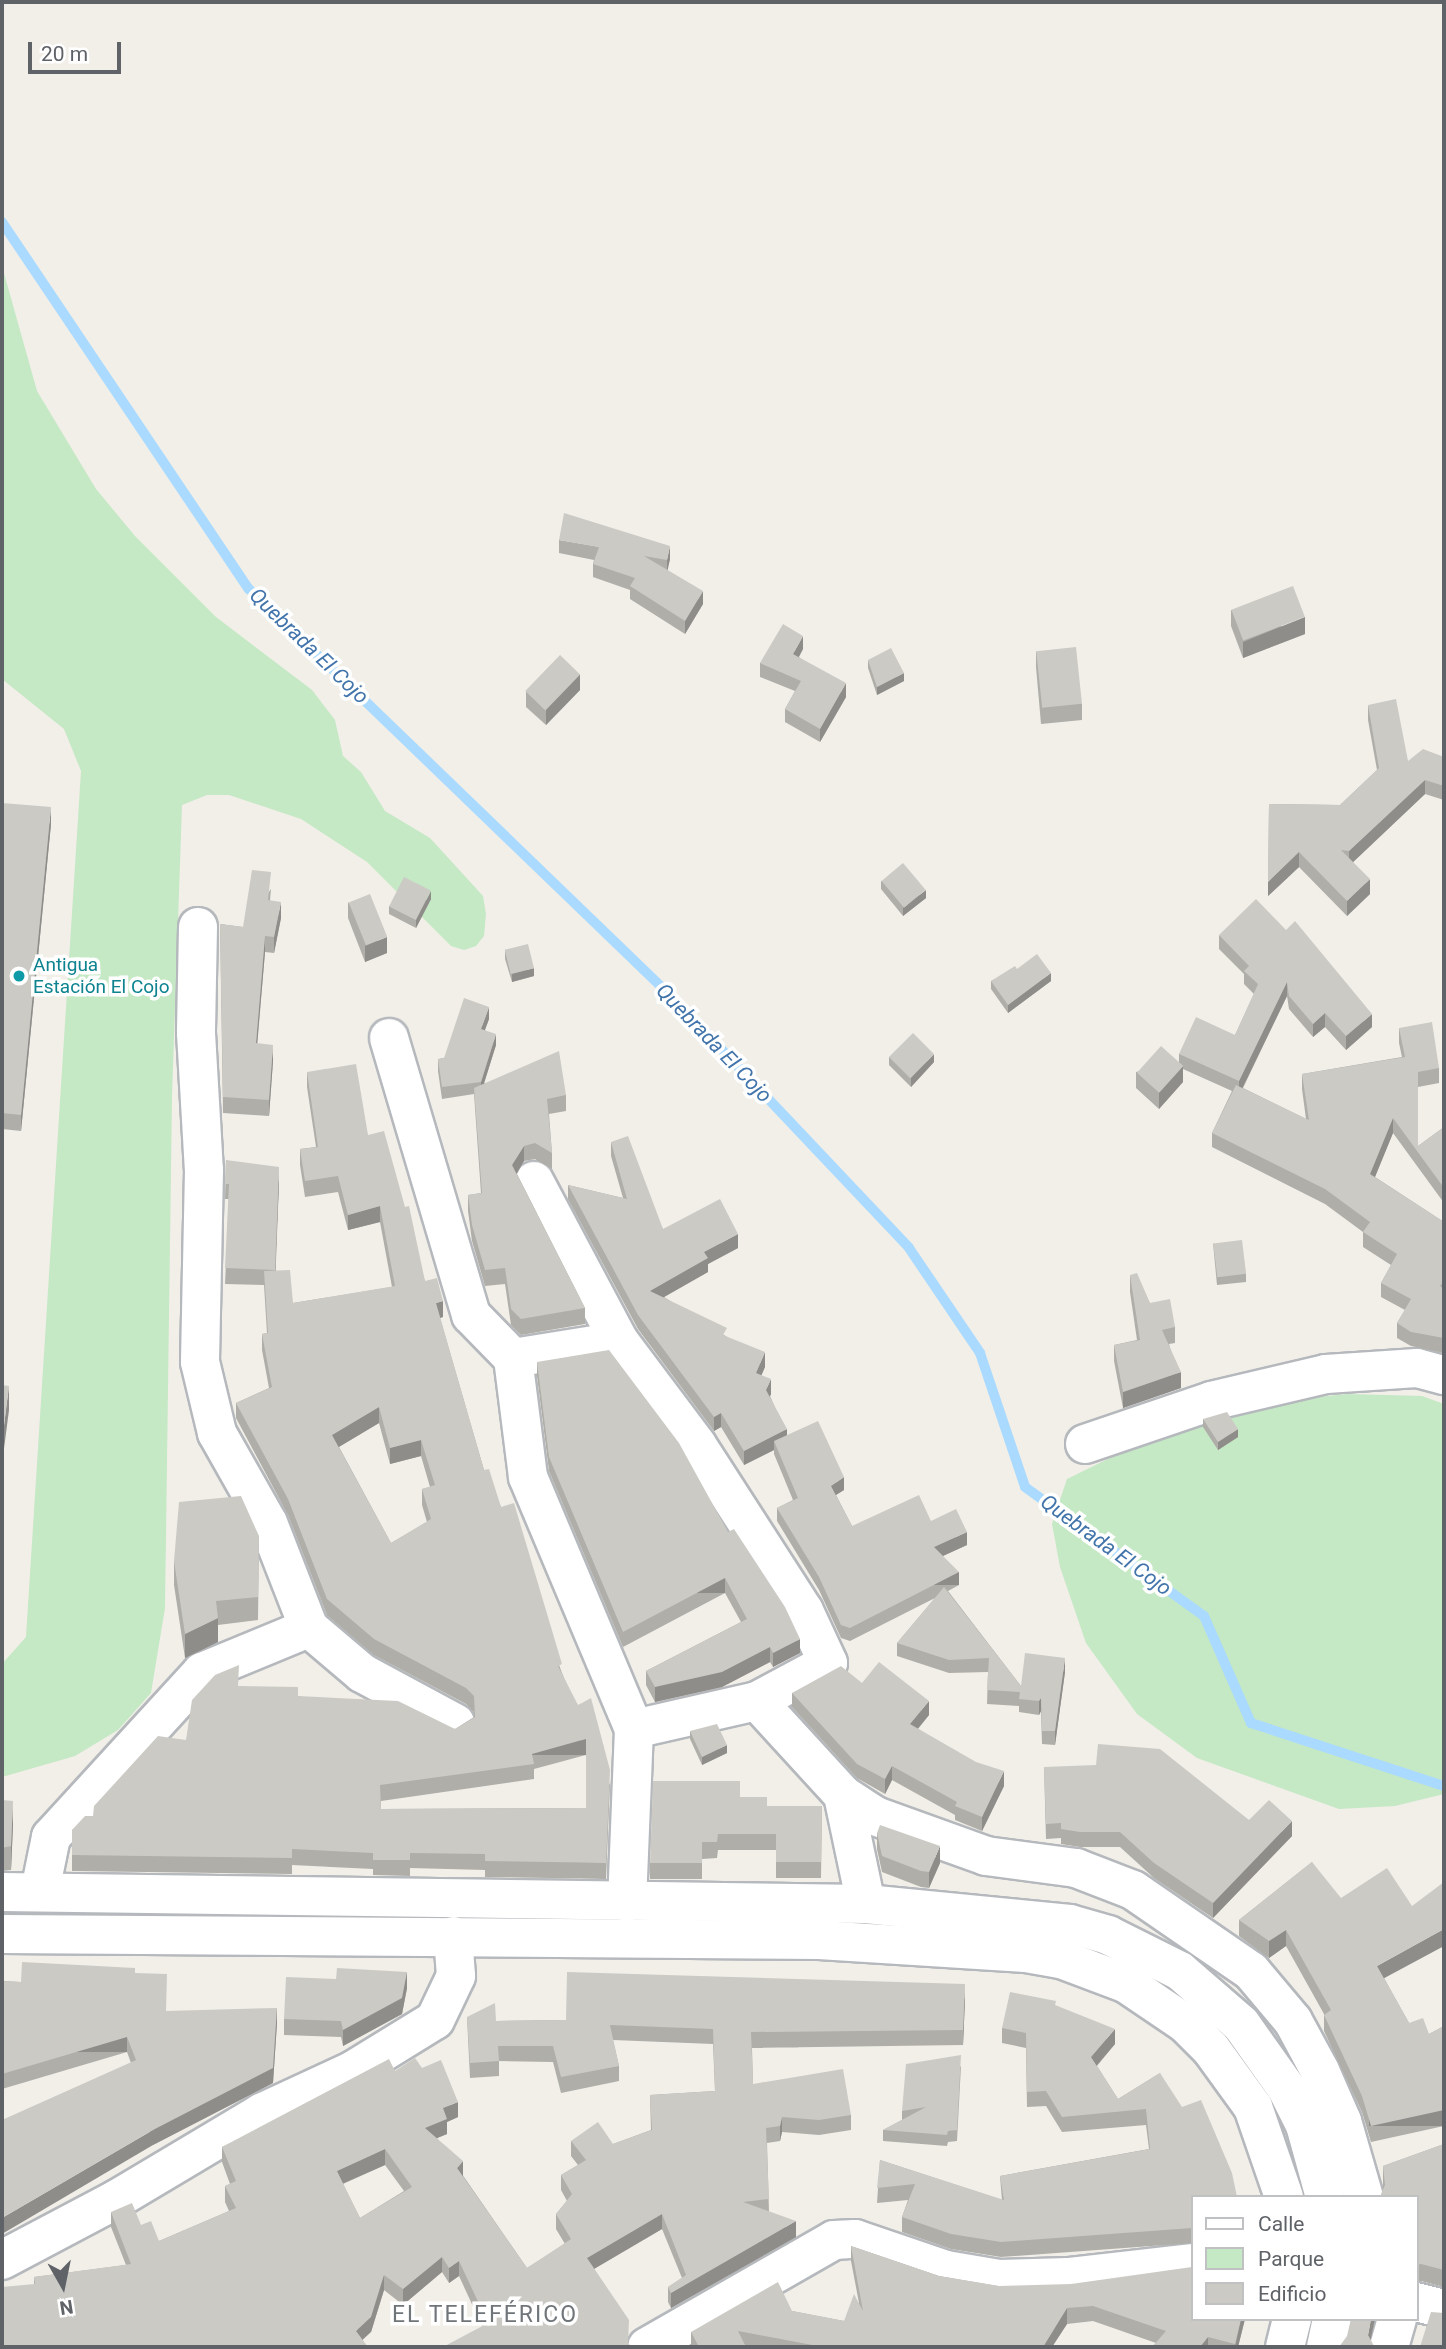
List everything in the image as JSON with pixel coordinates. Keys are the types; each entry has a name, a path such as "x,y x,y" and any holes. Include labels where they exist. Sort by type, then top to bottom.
{"street":[{"path":"198,927 196,1033 204,1170 200,1362 217,1433 268,1523 310,1628 362,1672 455,1723"},
{"path":"389,1038 471,1315 513,1357 528,1477 634,1729 627,1902"},
{"path":"534,1181 619,1341 697,1445 797,1600 828,1663 757,1700 634,1729"},
{"path":"513,1357 619,1341"},
{"path":"1085,1444 1211,1401 1325,1374 1417,1368 1444,1375"},
{"path":"40,1891 51,1837 202,1672 310,1628"},
{"path":"757,1700 843,1795 875,1816 986,1856 1076,1868 1133,1890 1251,1971 1293,2021 1320,2071 1342,2121 1363,2195"},
{"path":"843,1795 866,1904"},
{"path":"2,1892 866,1904 1070,1924 1108,1935 1180,1971 1231,2014 1266,2055 1305,2125 1324,2195"},
{"path":"2,1934 819,1940 1026,1953 1095,1970 1158,2003 1211,2049 1252,2107 1267,2139 1283,2195"},
{"path":"2,2260 117,2199 261,2113 352,2071 435,2021 456,1976 453,1936"},
{"path":"647,2347 834,2239 855,2239 946,2270 999,2279 1069,2277 1190,2263"},
{"path":"1418,2302 1444,2309"},
{"path":"1285,2347 1292,2321"},
{"path":"1326,2347 1332,2321"},
{"path":"1389,2347 1396,2321"}],"green space":[{"path":"2,266 37,391 96,489 135,536 216,617 312,690 335,720 343,756 361,772 385,811 430,838 483,896 486,914 484,936 476,946 464,950 451,946 367,862 301,819 229,795 207,795 182,805 172,1096 165,1608 151,1693 118,1730 75,1756 2,1777 2,1664 26,1637 81,771 64,729 2,679"},
{"path":"1347,1394 1422,1396 1444,1404 1444,1794 1395,1806 1339,1809 1197,1758 1137,1714 1086,1643 1060,1567 1052,1524 1067,1479 1161,1433 1260,1403"}],"building":[{"path":"564,513 670,546 667,560 644,556 703,591 685,621 630,586 635,578 593,564 599,547 559,540"},
{"path":"1293,586 1305,617 1243,640 1231,610"},
{"path":"783,624 803,636 793,654 846,683 820,729 785,709 801,681 760,663"},
{"path":"1076,647 1082,704 1042,708 1036,651"},
{"path":"891,648 904,673 877,687 868,660"},
{"path":"560,655 580,674 545,710 525,691"},
{"path":"1396,699 1408,761 1423,749 1444,757 1444,786 1425,780 1349,851 1341,850 1370,879 1347,901 1299,852 1268,882 1269,804 1340,805 1379,768 1368,705"},
{"name":"Antigua Estación El Cojo","path":"2,803 51,807 21,1115 2,1113"},
{"path":"903,863 925,890 904,908 882,881"},
{"path":"252,870 271,872 268,900 281,902 274,937 265,936 256,1043 273,1045 269,1100 223,1097 220,924 243,927"},
{"path":"404,877 431,891 416,920 389,906"},
{"path":"370,894 387,937 366,945 349,903"},
{"path":"1256,899 1286,930 1295,921 1372,1014 1346,1036 1325,1013 1313,1024 1289,996 1287,982 1239,1081 1179,1054 1196,1017 1235,1035 1258,984 1244,971 1249,966 1219,935"},
{"path":"528,944 534,968 511,974 505,950"},
{"path":"1037,954 1051,973 1008,1005 991,981 1015,966 1017,969"},
{"path":"464,998 489,1007 481,1029 496,1034 481,1082 442,1087 438,1059 444,1058"},
{"path":"1432,1022 1439,1068 1418,1072 1418,1146 1444,1127 1444,1188 1393,1118 1370,1174 1444,1222 1444,1281 1440,1286 1444,1289 1444,1338 1411,1332 1397,1323 1411,1299 1381,1283 1397,1254 1363,1232 1370,1222 1325,1189 1212,1133 1236,1085 1309,1120 1302,1074 1405,1057 1399,1028"},
{"path":"913,1033 934,1054 910,1078 889,1057"},
{"path":"1161,1046 1183,1066 1159,1093 1137,1073"},
{"path":"559,1051 566,1095 547,1099 552,1153 535,1143 524,1146 512,1165 585,1308 521,1319 511,1309 505,1268 485,1270 472,1225 468,1195 482,1193 474,1088"},
{"path":"356,1064 368,1135 384,1131 405,1207 409,1206 425,1281 437,1278 443,1301 436,1303 484,1470 489,1469 501,1507 514,1503 562,1664 558,1666 578,1705 591,1698 610,1770 606,1863 485,1861 485,1854 410,1853 410,1860 373,1860 373,1853 292,1849 292,1858 72,1855 72,1830 85,1816 93,1816 94,1806 158,1736 186,1740 192,1700 215,1675 239,1665 238,1686 298,1687 298,1696 398,1701 455,1729 475,1717 474,1696 466,1688 374,1639 327,1599 288,1499 236,1403 272,1387 262,1334 268,1333 264,1271 290,1270 293,1303 395,1286 380,1206 348,1215 338,1176 305,1181 300,1149 318,1147 307,1072","holes":["379,1407 390,1448 421,1440 435,1485 422,1489 431,1519 391,1543 332,1435","586,1739 586,1808 381,1809 380,1785 534,1764 532,1754"]},
{"path":"628,1136 663,1229 720,1199 738,1234 704,1252 708,1258 650,1291 727,1328 723,1335 765,1352 756,1373 771,1379 766,1390 787,1429 744,1451 721,1413 714,1417 638,1315 568,1185 627,1199 611,1142"},
{"path":"226,1160 279,1167 275,1270 225,1268 229,1184 225,1184"},
{"path":"1242,1240 1246,1274 1217,1277 1213,1244"},
{"path":"1137,1273 1150,1303 1170,1299 1175,1327 1162,1330 1181,1372 1123,1392 1114,1345 1140,1340 1130,1275"},
{"path":"609,1350 679,1443 728,1532 734,1529 785,1607 800,1639 773,1653 770,1647 722,1672 655,1687 646,1671 747,1619 725,1578 623,1632 549,1457 537,1362"},
{"path":"2,1385 9,1386 2,1441"},
{"path":"1227,1412 1238,1429 1218,1442 1203,1419"},
{"path":"818,1421 844,1477 831,1486 852,1526 919,1495 931,1521 956,1509 967,1532 934,1547 959,1572 850,1628 841,1625 819,1577 777,1508 798,1498 774,1441"},
{"path":"241,1496 259,1536 258,1597 216,1601 218,1618 185,1634 174,1561 179,1502"},
{"path":"944,1587 1021,1686 1025,1653 1065,1658 1055,1731 1042,1731 1041,1698 1039,1701 1019,1699 1020,1692 987,1690 989,1658 949,1660 897,1643"},
{"path":"879,1662 929,1701 910,1724 976,1762 1004,1771 982,1817 955,1806 957,1802 892,1766 885,1779 857,1764 792,1693 841,1666 862,1683"},
{"path":"717,1724 727,1745 702,1757 690,1731"},
{"path":"1098,1744 1160,1749 1249,1820 1269,1800 1292,1821 1213,1903 1154,1863 1120,1832 1080,1832 1061,1829 1061,1823 1046,1824 1044,1767 1096,1765"},
{"path":"653,1781 740,1781 740,1797 767,1797 767,1806 822,1806 821,1862 776,1862 776,1834 718,1834 717,1842 702,1842 702,1863 650,1863"},
{"path":"2,1800 13,1801 11,1846 2,1848"},
{"path":"880,1825 940,1846 929,1872 882,1856 877,1833"},
{"path":"1312,1862 1341,1898 1387,1868 1412,1906 1444,1882 1444,1929 1377,1966 1409,2023 1423,2018 1429,2034 1444,2026 1444,2110 1371,2126 1362,2096 1324,2015 1331,2010 1286,1930 1269,1941 1239,1920"},
{"path":"22,1962 135,1968 135,1973 167,1974 166,2011 277,2008 273,2068 153,2130 2,2218 2,2120 136,2060 127,2037 2,2074 2,1981 21,1982"},
{"path":"337,1968 407,1972 402,1998 343,2030 341,2021 284,2019 286,1977 336,1979"},
{"path":"567,1972 965,1984 963,2030 751,2032 753,2084 843,2069 851,2115 819,2120 782,2117 780,2126 766,2128 769,2199 743,2202 796,2221 671,2293 668,2287 686,2275 662,2214 587,2258 629,2320 628,2343 632,2347 443,2347 488,2323 459,2261 449,2268 442,2257 403,2289 384,2275 371,2317 356,2331 368,2347 2,2347 2,2287 35,2284 34,2277 131,2264 111,2212 132,2203 141,2225 151,2221 159,2241 236,2208 225,2186 236,2181 222,2147 389,2059 395,2071 415,2058 422,2068 441,2060 458,2102 443,2108 447,2119 425,2128 463,2161 457,2168 527,2268 571,2239 556,2214 572,2194 561,2175 586,2160 571,2141 598,2122 613,2144 652,2130 650,2095 715,2091 713,2029 610,2025 619,2066 561,2077 553,2046 498,2046 499,2061 470,2063 467,2017 495,2003 496,2021 566,2020","holes":["385,2149 412,2187 360,2218 337,2171"]},
{"path":"1010,1992 1056,2001 1055,2005 1115,2029 1091,2057 1118,2099 1160,2073 1182,2107 1201,2100 1232,2173 1237,2195 1190,2195 1190,2228 1001,2242 951,2234 902,2217 915,2184 877,2188 880,2160 1004,2200 1000,2176 1150,2149 1146,2109 1062,2117 1046,2091 1027,2092 1026,2033 1002,2028"},
{"path":"961,2055 957,2130 948,2131 947,2135 883,2130 926,2107 902,2111 906,2064"},
{"path":"1444,2144 1444,2270 1418,2265 1418,2195 1381,2195 1385,2185 1383,2166"},
{"path":"851,2246 939,2276 999,2286 1071,2284 1190,2267 1190,2321 1241,2321 1235,2344 1208,2337 1200,2347 1152,2347 1166,2331 1093,2306 1067,2308 1043,2347 823,2347 738,2331 746,2347 699,2347 691,2332 778,2282 792,2311 844,2321 854,2294 863,2311"},
{"path":"1431,2312 1444,2313 1444,2347 1420,2347"},
{"path":"1351,2321 1371,2321 1368,2335 1377,2347 1339,2347 1347,2336"}],"waterway":[{"name":"Quebrada El Cojo","path":"2,222 249,589 672,997 909,1248 980,1353 1025,1487 1204,1616 1251,1723 1444,1786"}],"place":[{"name":"Antigua Estación El Cojo","path":"19,976"}],"district":[{"name":"EL TELEFÉRICO","path":"485,2315"}]}
